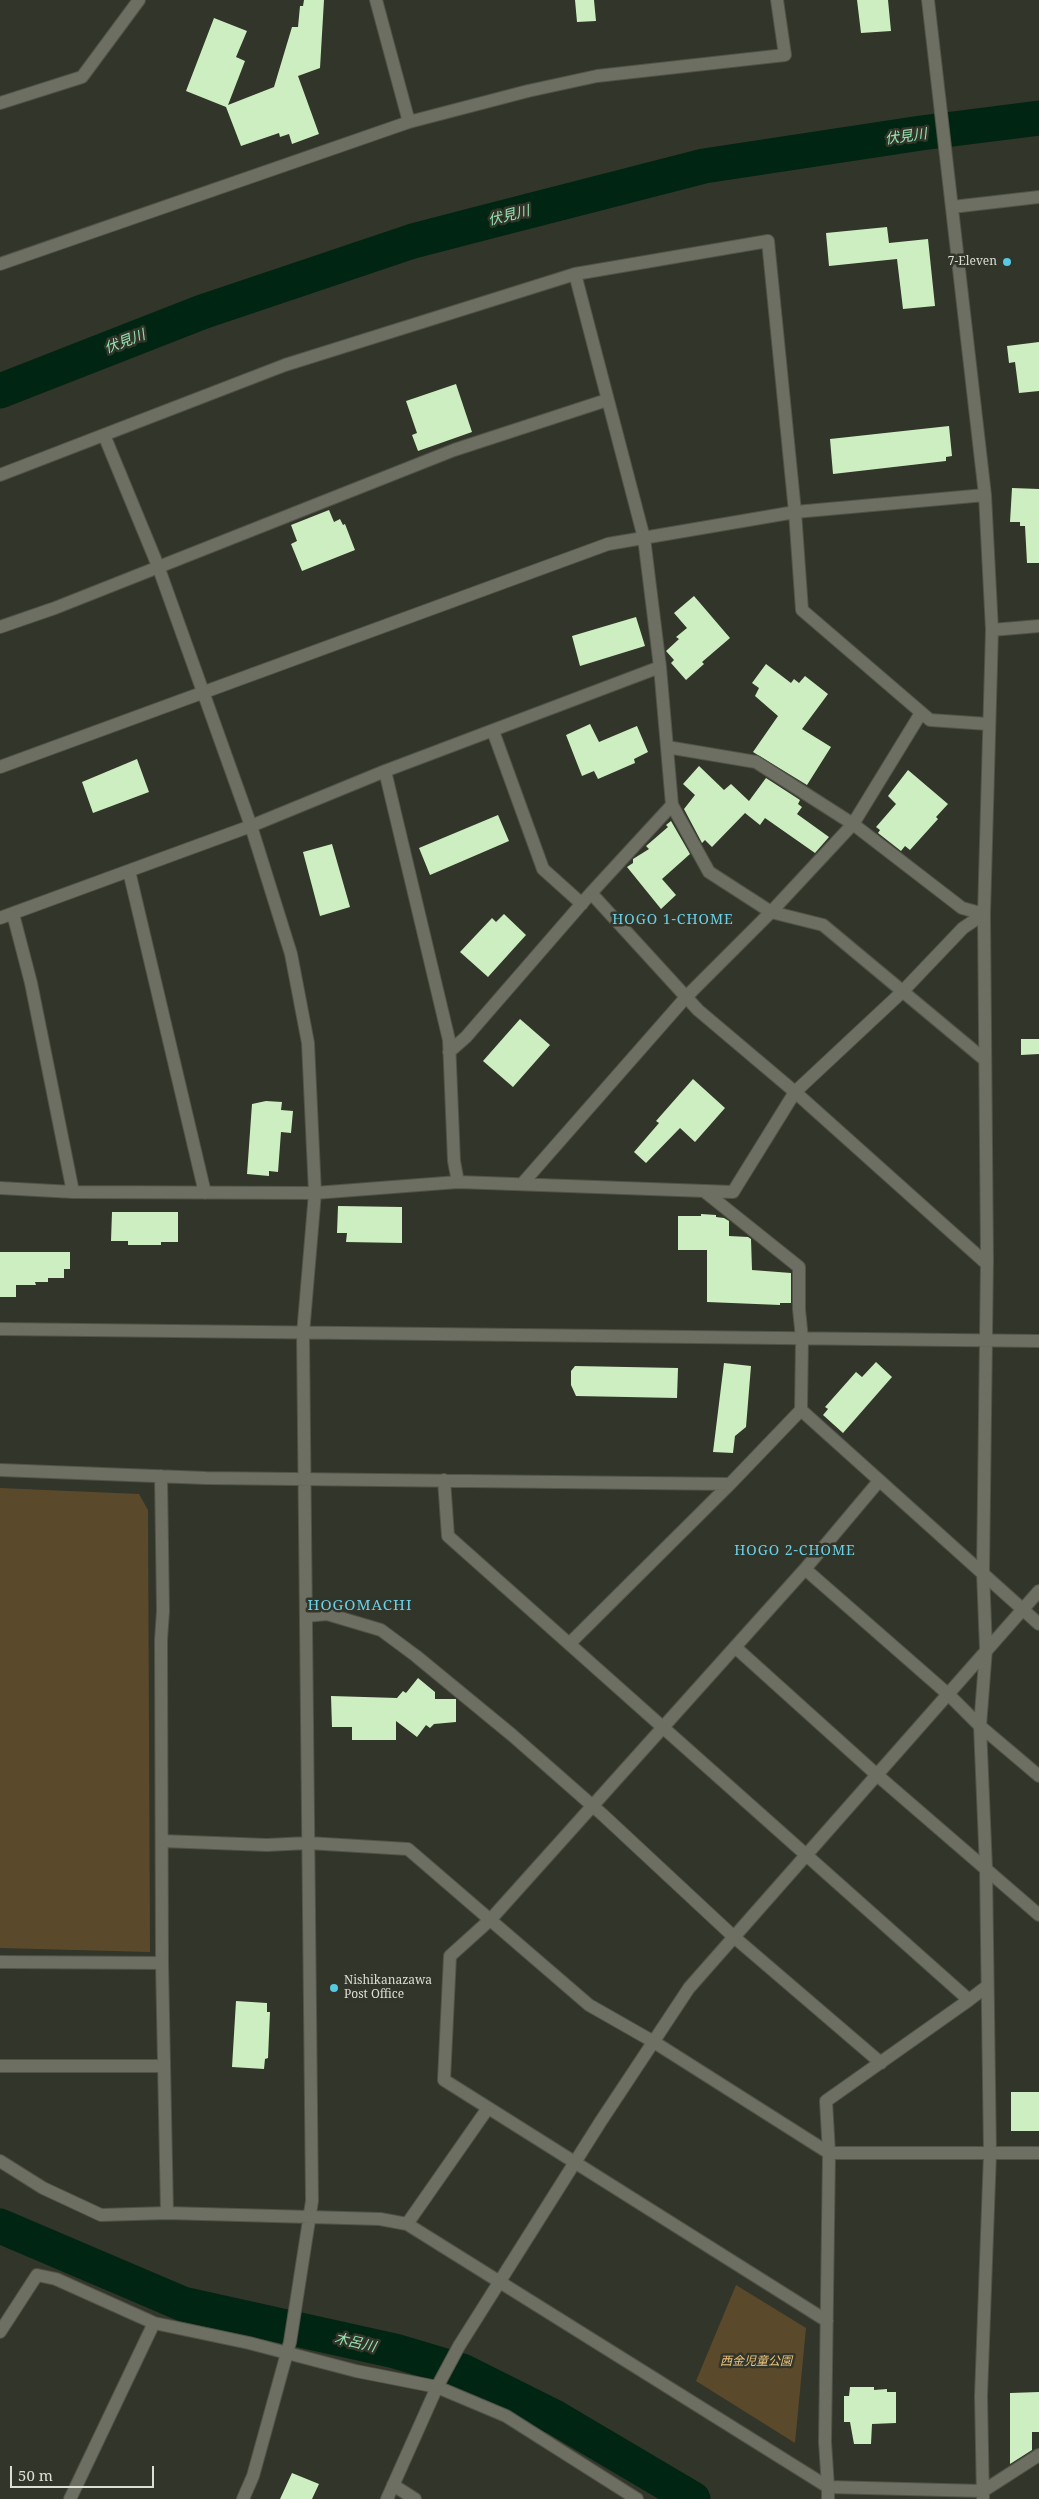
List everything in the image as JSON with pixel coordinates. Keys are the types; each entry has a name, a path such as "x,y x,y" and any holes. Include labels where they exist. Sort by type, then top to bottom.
{"street":[{"path":"0,103 82,77 139,0"},
{"path":"376,0 409,122"},
{"path":"0,264 409,122 528,90 597,76 785,55 777,0"},
{"path":"928,0 938,73 985,495 992,630 984,914 987,1264 983,1573 986,1649 980,1726 986,1868 986,1987 990,2154 981,2396 983,2495"},
{"path":"952,207 1039,197"},
{"path":"0,475 285,365 575,274 768,241 795,512 802,610 930,720 988,724"},
{"path":"575,274 644,538 660,667 672,805 709,872 771,912 823,925 985,1060"},
{"path":"0,627 454,450 607,400"},
{"path":"104,435 158,566 250,826 291,954 308,1043 315,1193 303,1334 312,2191 310,2217 288,2348 253,2476 243,2499"},
{"path":"0,767 608,544 795,512 985,495"},
{"path":"992,630 1039,626"},
{"path":"0,918 250,826 385,771 660,667"},
{"path":"522,1184 687,996 771,912 853,824 920,713"},
{"path":"492,731 543,869 582,904"},
{"path":"667,747 756,762 853,824 962,908 984,914"},
{"path":"385,771 448,1040 454,1161 458,1182"},
{"path":"449,1052 466,1037 591,893 672,805"},
{"path":"129,871 205,1193"},
{"path":"591,893 698,1010 795,1092 987,1264"},
{"path":"13,914 31,983 73,1192"},
{"path":"0,1188 73,1192 315,1193 458,1182 732,1192 795,1092 902,992 963,928 984,914"},
{"path":"570,1643 730,1484 801,1410 802,1339 799,1309 799,1267 704,1191"},
{"path":"0,1329 303,1334 1039,1341"},
{"path":"801,1410 1039,1624"},
{"path":"0,1470 305,1479 730,1484"},
{"path":"161,1476 163,1611 161,1640 162,1963 167,2213"},
{"path":"444,1480 448,1536 970,2000"},
{"path":"827,2321 574,2164 444,2080 450,1956 491,1919 591,1805 805,1569 878,1481"},
{"path":"805,1569 949,1695 980,1726 1039,1776"},
{"path":"387,2499 440,2382 459,2346 574,2164 689,1988 1039,1591"},
{"path":"306,1616 327,1614 381,1630 512,1735 734,1937 881,2063"},
{"path":"735,1647 877,1775 1039,1915"},
{"path":"162,1841 267,1845 308,1844 408,1849 589,2005 654,2042 829,2153 1039,2153"},
{"path":"0,1962 162,1963"},
{"path":"828,2493 825,2442 829,2153 826,2101 986,1987"},
{"path":"0,2066 164,2066"},
{"path":"407,2224 488,2108"},
{"path":"0,2161 43,2188 101,2215 167,2213 380,2219 407,2224 501,2282 828,2493 983,2495 1039,2455"},
{"path":"0,2332 37,2275 56,2279 154,2323 288,2348 356,2371 440,2382 506,2416 637,2499"},
{"path":"70,2499 154,2323"},
{"path":"393,2486 415,2499"}],"green space":[{"path":"0,1488 139,1494 148,1510 150,1952 0,1948"},
{"name":"西金児童公園","path":"736,2285 806,2328 795,2443 696,2381"}],"building":[{"path":"304,0 324,0 320,68 298,76 319,134 292,144 289,134 280,137 279,133 241,146 226,107 186,91 214,18 247,31 236,57 245,61 228,105 274,87 292,27 298,27 300,6 303,6"},
{"path":"575,0 594,0 596,21 577,22"},
{"path":"857,0 888,0 891,31 861,33"},
{"path":"887,227 889,243 928,239 935,306 903,309 897,259 829,266 826,233"},
{"path":"1039,342 1039,391 1019,393 1015,362 1009,363 1007,346"},
{"path":"456,384 472,432 418,451 412,435 417,433 406,401"},
{"path":"949,426 952,456 946,457 946,461 833,474 830,439"},
{"path":"1012,488 1039,489 1039,563 1027,563 1025,526 1020,526 1020,522 1010,522"},
{"path":"329,510 334,522 340,519 343,525 345,524 355,550 302,571 291,544 297,541 291,525"},
{"path":"694,596 730,638 702,662 704,664 686,680 671,663 674,660 666,651 679,639 676,637 687,628 674,613"},
{"path":"636,617 645,646 580,666 572,636"},
{"path":"766,664 791,683 794,679 799,683 805,676 828,694 802,729 831,747 807,785 753,752 778,716 755,696 759,688 752,683"},
{"path":"590,724 599,742 637,726 648,752 634,759 635,763 598,779 594,771 582,776 566,735"},
{"path":"137,759 149,792 93,813 82,782"},
{"path":"699,766 724,790 731,784 749,801 766,778 800,800 798,804 802,807 797,814 829,837 815,853 765,818 760,825 745,813 712,847 705,840 702,843 684,809 695,795 683,784"},
{"path":"908,770 948,804 936,817 938,819 910,850 905,846 901,851 878,833 880,830 876,827 896,804 888,796"},
{"path":"498,815 509,841 430,875 419,848"},
{"path":"671,821 690,854 662,879 676,895 661,909 627,867 633,863 633,859 649,849 646,846 668,827 666,825"},
{"path":"332,844 350,907 320,916 303,852"},
{"path":"504,914 526,935 488,977 460,952 492,918 496,922"},
{"path":"520,1019 550,1045 513,1087 483,1061"},
{"path":"1021,1039 1039,1039 1039,1054 1021,1055"},
{"path":"693,1079 725,1108 695,1142 680,1128 646,1163 634,1152 659,1123 656,1121"},
{"path":"266,1101 282,1102 281,1110 293,1111 291,1133 281,1132 278,1172 269,1171 269,1176 247,1174 252,1104"},
{"path":"338,1206 402,1207 402,1243 346,1242 347,1233 337,1233"},
{"path":"112,1212 178,1212 178,1242 161,1242 161,1245 128,1245 128,1241 111,1241"},
{"path":"701,1214 716,1215 716,1217 729,1221 729,1236 748,1237 751,1239 752,1270 791,1273 791,1303 780,1303 780,1305 707,1302 707,1250 678,1250 678,1216 701,1216"},
{"path":"0,1252 70,1252 70,1269 64,1269 64,1278 48,1278 48,1282 35,1282 36,1285 16,1285 16,1297 0,1297"},
{"path":"876,1362 892,1377 843,1433 823,1415 828,1409 825,1407 856,1372 862,1377"},
{"path":"724,1363 751,1366 746,1427 735,1436 733,1453 713,1452"},
{"path":"575,1366 678,1368 677,1398 576,1396 571,1385 571,1371"},
{"path":"418,1678 435,1692 435,1699 456,1699 456,1722 434,1724 430,1728 426,1725 417,1737 396,1721 396,1740 352,1740 352,1727 332,1727 331,1696 397,1698 403,1691 406,1693"},
{"path":"236,2001 267,2003 267,2012 270,2012 268,2058 265,2059 264,2069 232,2067"},
{"path":"1011,2092 1039,2092 1039,2131 1011,2131"},
{"path":"850,2387 874,2387 874,2390 887,2389 887,2392 896,2392 896,2423 872,2424 871,2444 854,2444 850,2422 844,2422 844,2396 849,2396"},
{"path":"1039,2392 1039,2432 1032,2432 1032,2450 1010,2464 1010,2393"},
{"path":"292,2473 319,2484 312,2499 280,2499"}],"waterway":[{"name":"伏見川","path":"0,391 202,312 413,241 704,166 921,133 1039,118"},
{"name":"木呂川","path":"0,2226 183,2304 395,2351 462,2371 556,2418 693,2499"}],"place":[{"name":"7-Eleven","path":"1007,262"},
{"name":"Nishikanazawa Post Office","path":"334,1988"}],"district":[{"name":"HOGO 1-CHOME","path":"673,920"},
{"name":"HOGO 2-CHOME","path":"795,1551"},
{"name":"HOGOMACHI","path":"360,1606"}]}
